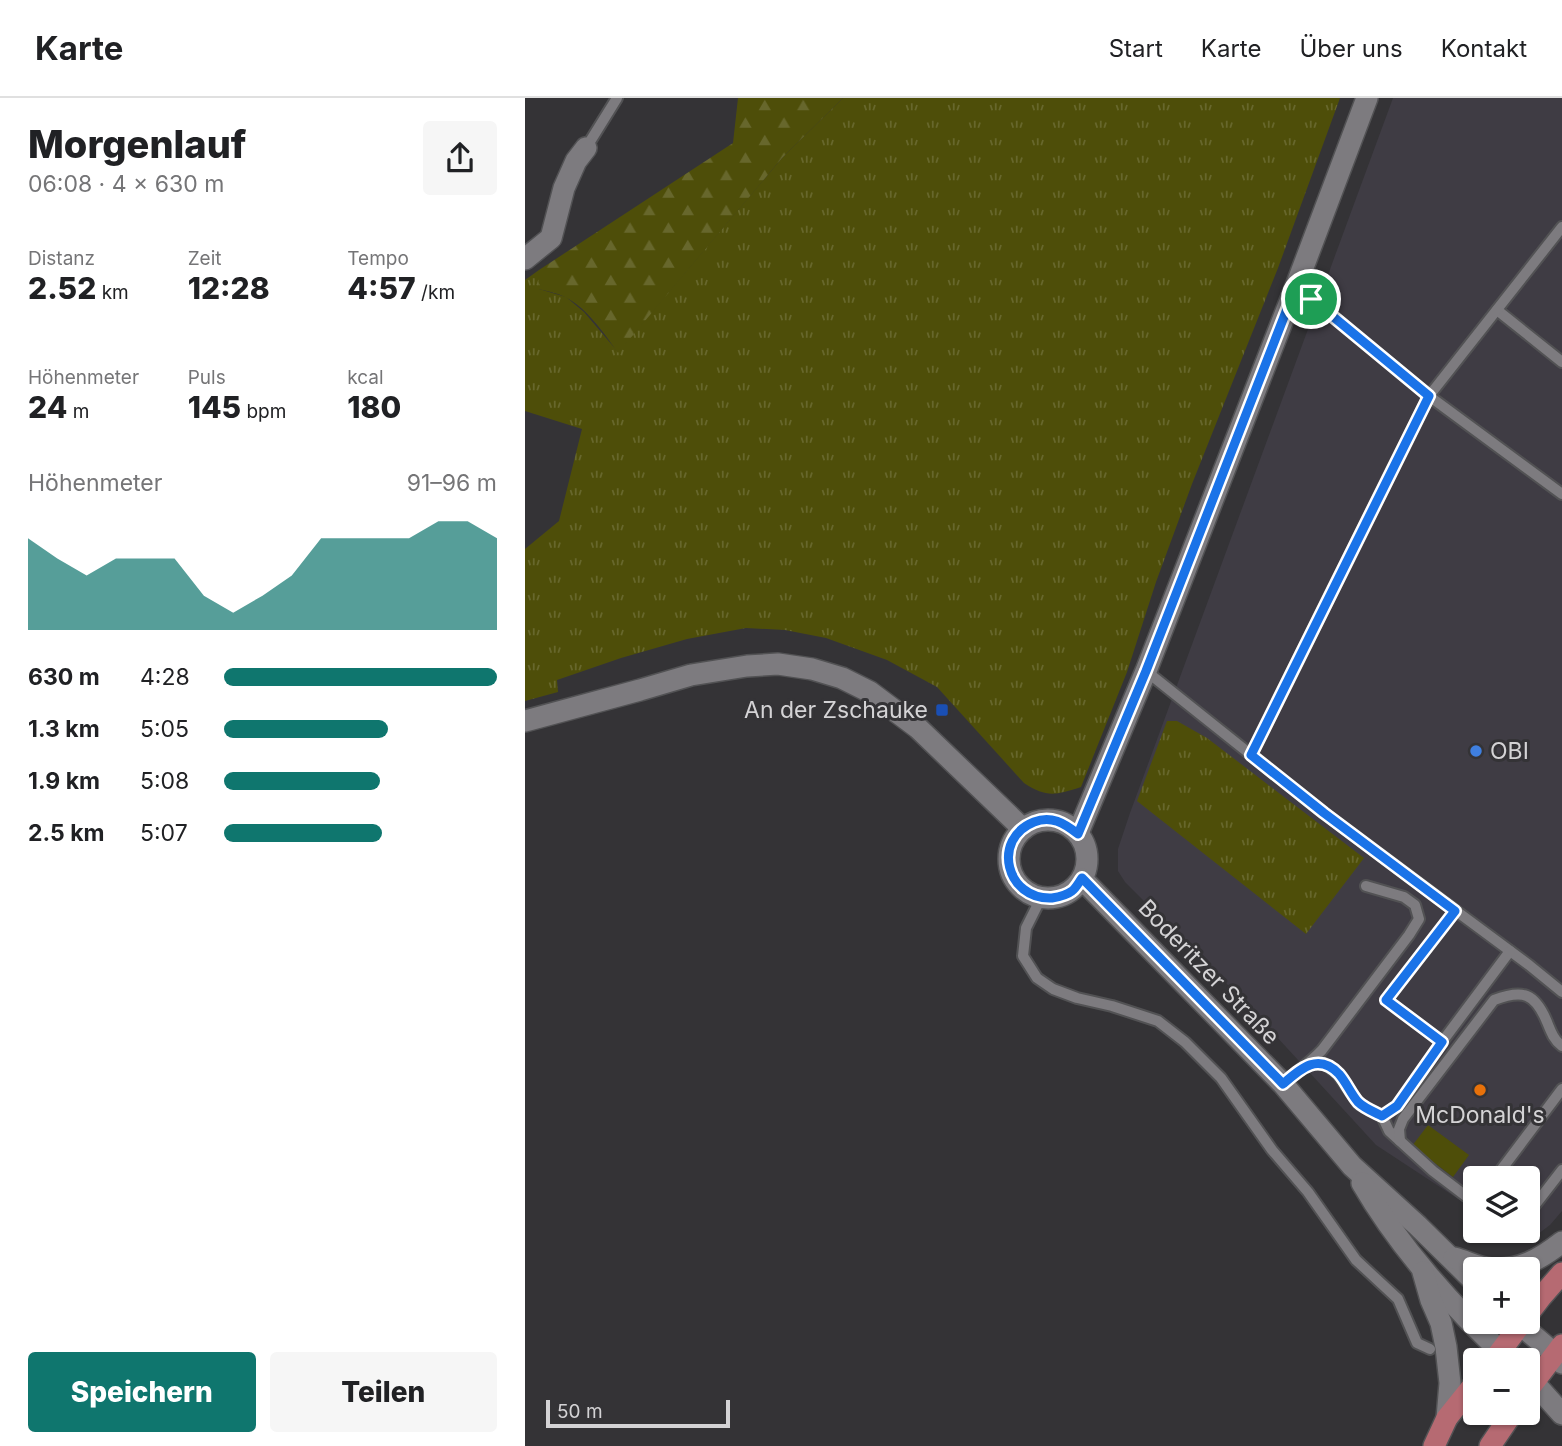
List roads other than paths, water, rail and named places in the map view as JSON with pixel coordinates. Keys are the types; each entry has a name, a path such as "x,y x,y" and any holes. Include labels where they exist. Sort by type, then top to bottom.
{"main road":[{"path":"1540,1299 1562,1273"},
{"path":"1540,1373 1560,1354"},
{"path":"1434,1446 1447,1418 1463,1398"},
{"path":"1490,1446 1504,1425"}],"street":[{"path":"1078,834 1146,671 1367,98"},
{"path":"525,259 551,237 564,188 576,161 586,148"},
{"path":"525,721 691,675 778,664 812,668 842,678 870,692 908,720 1023,828"},
{"path":"1050,820 1065,824 1078,834 1086,847 1087,863 1082,878 1072,891 1057,897 1041,898 1027,893 1016,882 1009,868 1009,853 1013,840 1023,828 1035,822 1050,820"},
{"name":"Boderitzer Straße","path":"1082,878 1283,1084 1352,1166 1463,1270"},
{"name":"Boderitzer Straße","path":"1352,1166 1378,1211 1422,1267 1493,1348"},
{"name":"Boderitzer Straße","path":"1450,1257 1489,1269 1515,1268 1529,1264 1562,1242"},
{"name":"Boderitzer Straße","path":"1422,1267 1441,1323 1446,1347 1450,1383 1447,1418"},
{"path":"1538,1334 1560,1354"},
{"path":"1540,1393 1562,1414"}],"lane":[{"path":"586,148 617,98"},
{"path":"1251,755 1429,396 1562,227"},
{"path":"1296,286 1429,396 1562,494"},
{"path":"1497,310 1562,362"},
{"path":"1146,671 1324,813 1562,992"},
{"path":"1283,1084 1322,1050 1419,919 1415,905 1404,897 1366,886"},
{"path":"1041,898 1026,928 1023,956 1037,978 1065,994 1158,1021 1185,1042 1221,1078 1356,1260 1398,1299 1417,1343 1430,1349"},
{"path":"1442,1042 1386,1000 1455,911"},
{"path":"1382,1116 1397,1106 1510,951"},
{"path":"1400,1141 1399,1129 1403,1119 1494,1000 1513,993 1530,997 1543,1012 1555,1041 1562,1046"},
{"path":"1310,1063 1325,1064 1338,1074 1359,1104 1382,1116 1389,1131 1463,1194"},
{"path":"1504,1166 1562,1090"},
{"path":"1540,1198 1562,1170"}],"place":[{"name":"An der Zschauke","path":"942,710"},
{"name":"OBI","path":"1476,751"},
{"name":"McDonald's","path":"1480,1090"}]}
